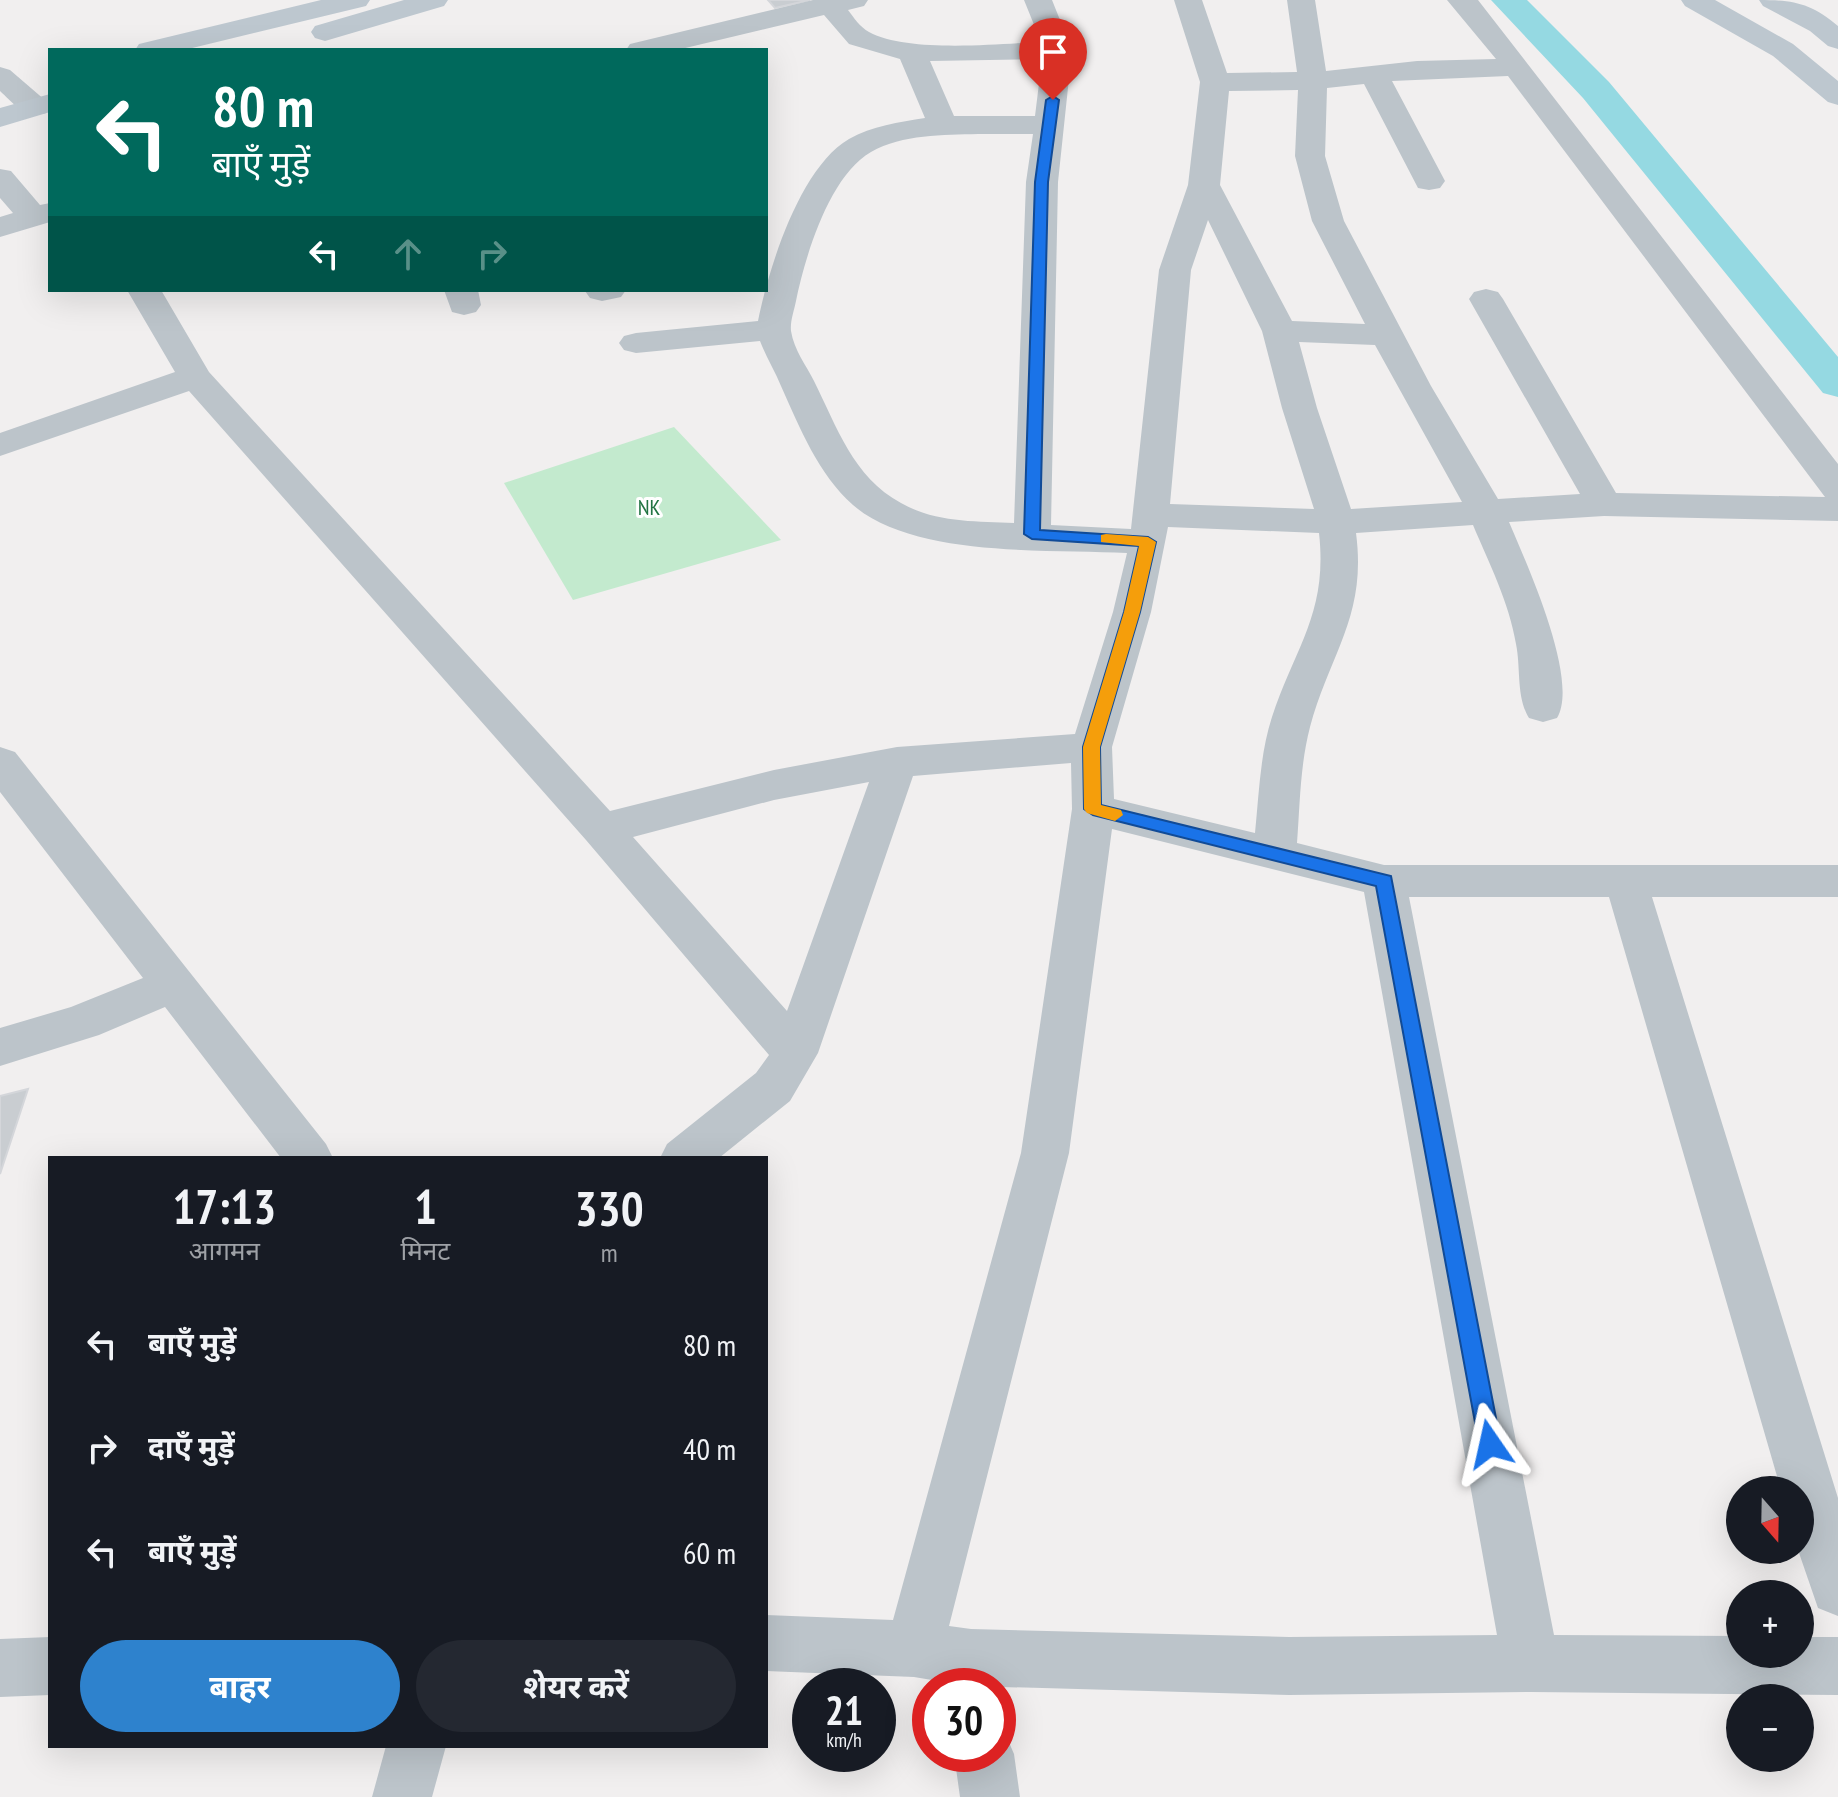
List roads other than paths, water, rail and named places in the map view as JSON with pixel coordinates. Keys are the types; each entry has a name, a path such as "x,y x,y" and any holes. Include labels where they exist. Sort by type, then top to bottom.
{"street":[{"path":"157,48 356,0"},
{"path":"264,48 365,22 434,0"},
{"path":"1032,534 1042,182 1058,50 1038,0"},
{"path":"914,1649 1045,1153 1093,809 1091,747 1132,612 1150,528 1175,270 1204,185 1215,82 1188,0"},
{"path":"1301,0 1313,81 1310,156 1328,221 1414,386 1486,511 1525,604 1536,644 1543,708"},
{"path":"1461,0 1838,489"},
{"path":"1695,0 1783,50 1838,96"},
{"path":"1753,0 1838,69"},
{"path":"1773,0 1820,25 1838,40"},
{"path":"648,48 837,2 858,38 881,46 911,50 1058,50"},
{"path":"911,50 943,125"},
{"path":"1215,82 1313,81 1417,70 1515,67"},
{"path":"1374,75 1429,181"},
{"path":"2,82 40,96"},
{"path":"0,118 40,96"},
{"path":"1050,125 943,125 878,137 857,147 834,173 774,271 774,330 831,457 860,493 886,514 918,527 947,532 1032,534 1338,522 1604,504 1838,509"},
{"path":"0,178 42,214"},
{"path":"1204,185 1247,262 1279,331 1301,416 1338,522 1338,600 1329,631 1306,678 1287,733 1275,853"},
{"path":"0,227 42,214"},
{"path":"768,220 804,221"},
{"path":"145,292 195,377 601,829 795,1053"},
{"path":"1486,299 1604,504"},
{"path":"636,343 774,330"},
{"path":"1279,331 1390,335"},
{"path":"0,445 195,377"},
{"path":"601,829 774,785 897,762 1091,747"},
{"path":"0,762 307,1156"},
{"path":"687,1156 773,1087 795,1053 897,762"},
{"path":"1093,809 1384,881 1838,881"},
{"path":"1625,879 1838,1589"},
{"path":"1384,881 1531,1663"},
{"path":"0,1047 83,1022 173,985"},
{"path":"768,1643 914,1649 963,1668"},
{"path":"1016,1671 1531,1663 1838,1666"},
{"path":"0,1668 48,1666"},
{"path":"402,1797 415,1748"},
{"path":"987,1772 990,1797"}],"waterway":[{"path":"1508,0 1596,90 1838,384"}],"park label":[{"name":"NK","path":"649,507"}]}
